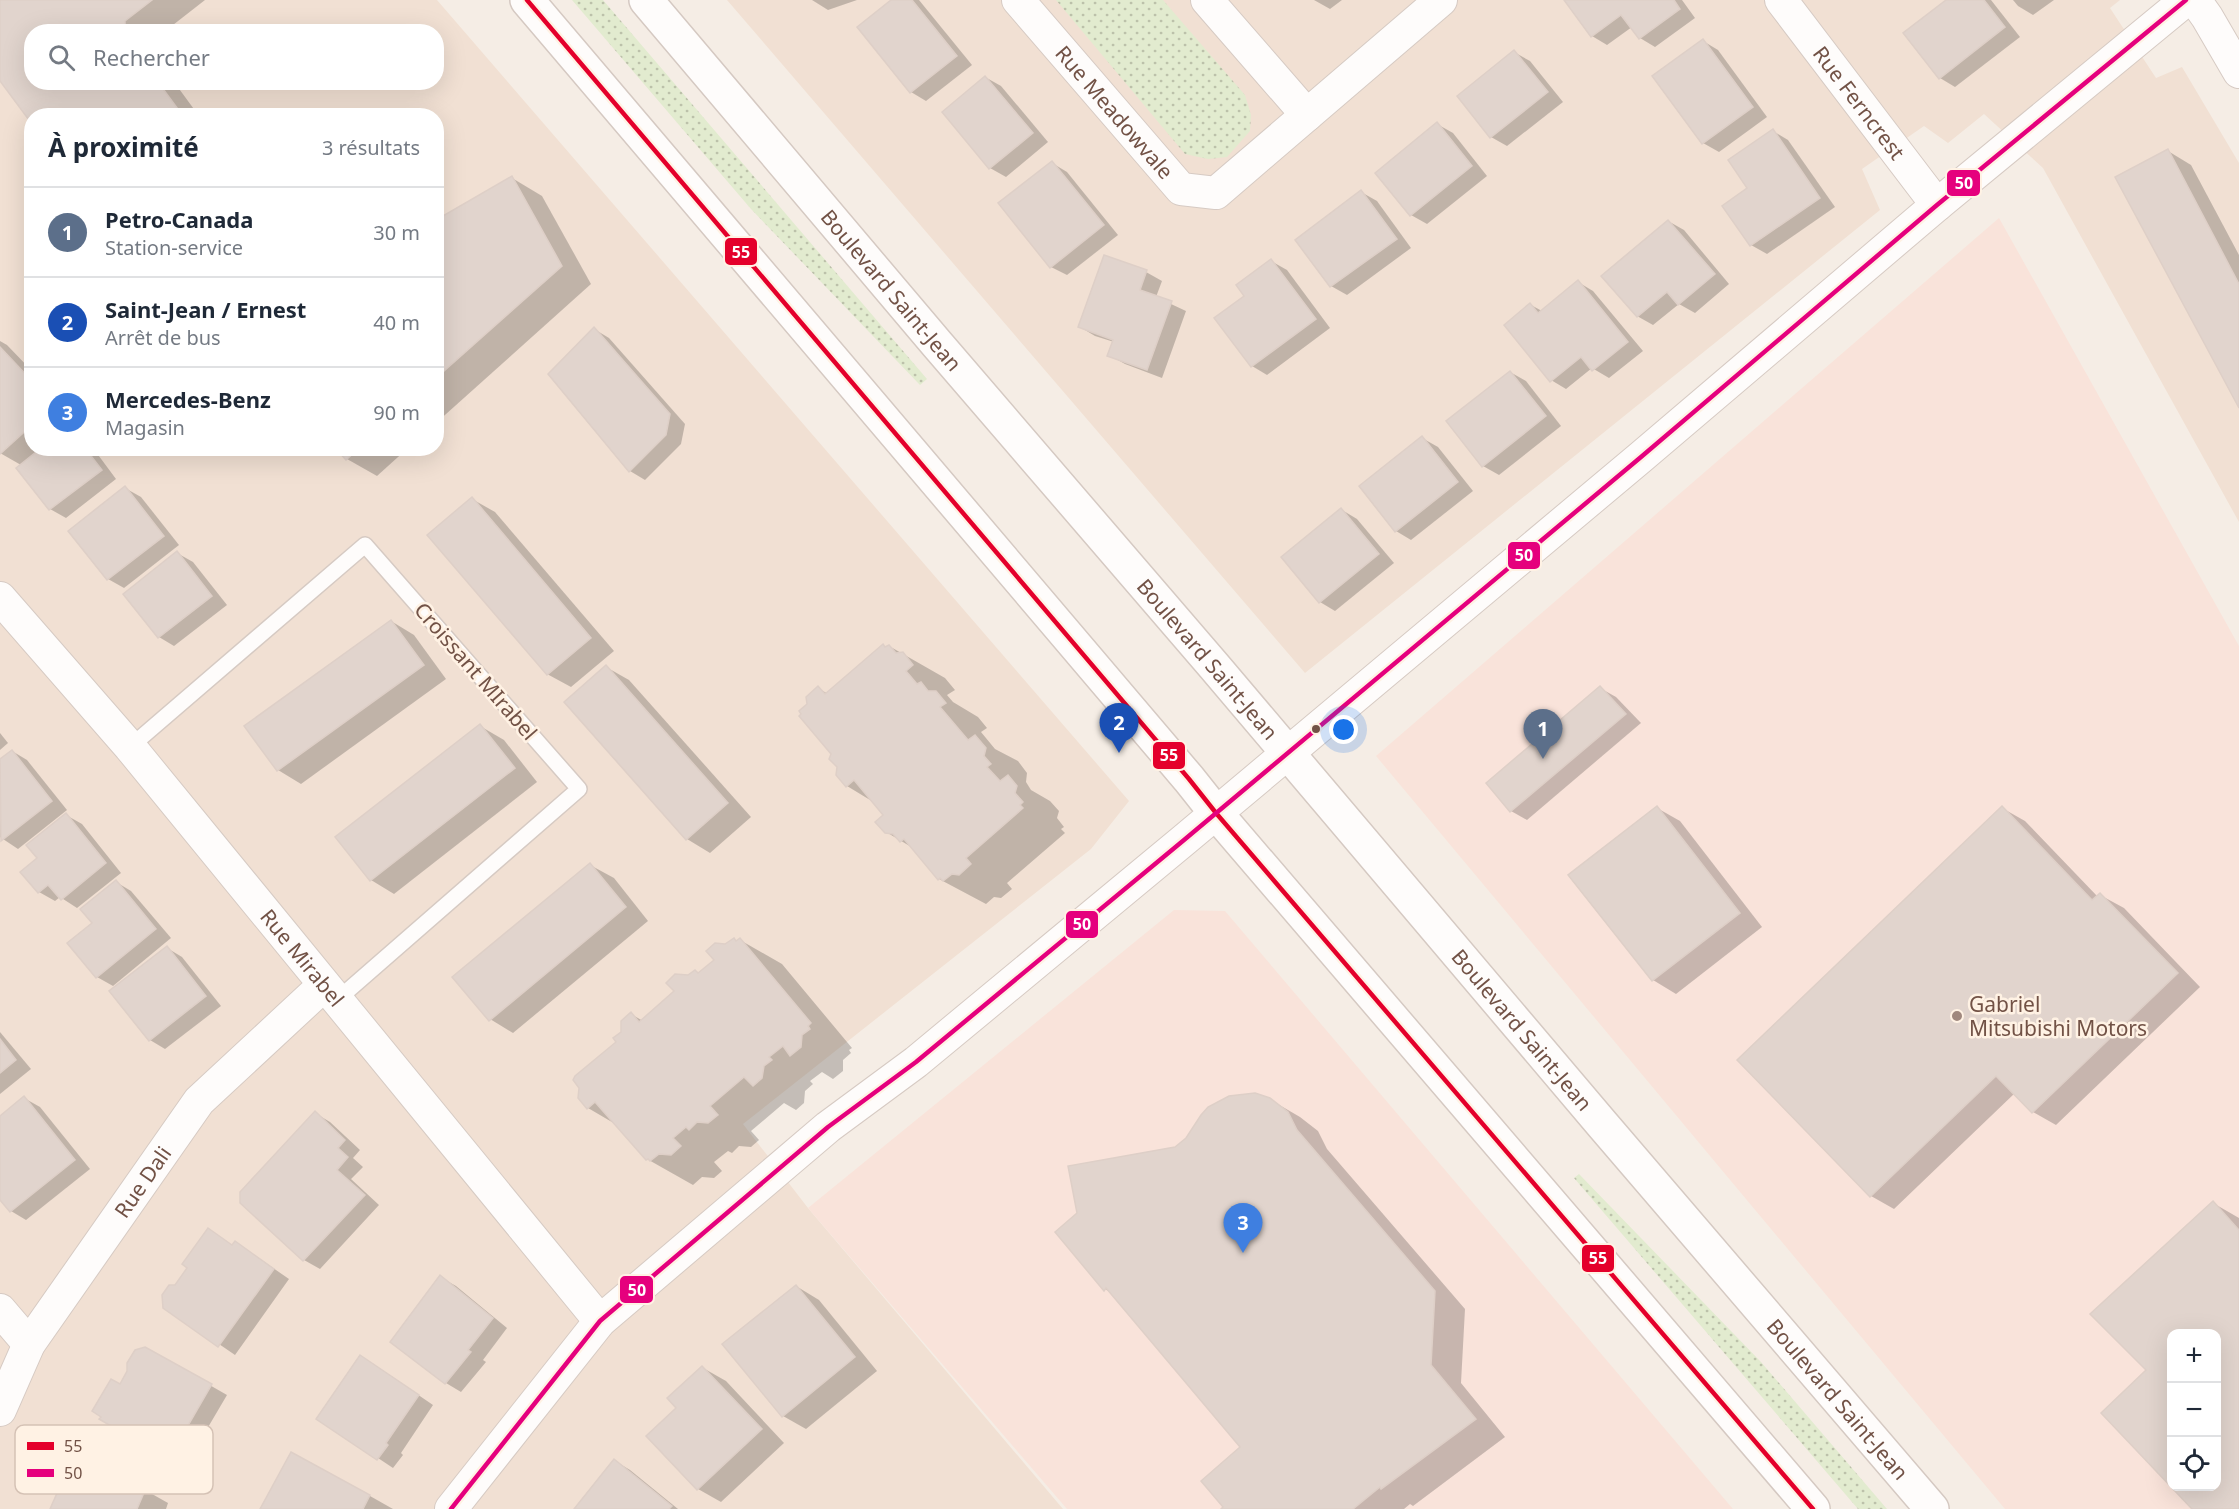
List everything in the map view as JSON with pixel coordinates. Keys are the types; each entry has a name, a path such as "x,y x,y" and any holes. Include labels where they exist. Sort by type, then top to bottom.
{"main road":[{"path":"527,0 1189,778 1216,813 1813,1509"},
{"name":"Boulevard Saint-Jean","path":"646,0 1932,1509"}],"street":[{"name":"Rue Meadowvale","path":"1018,0 1181,189 1216,193 1441,0"},
{"path":"1207,0 1307,115"},
{"name":"Rue Ferncrest","path":"1781,0 1937,205"},
{"path":"451,1509 600,1321 828,1127 916,1062 1216,813 1641,457 1937,205 2186,0"},
{"path":"2195,0 2239,72"},
{"name":"Rue Mirabel","path":"0,598 130,747 600,1321"},
{"name":"Rue Dali","path":"0,1410 29,1344 199,1101 331,992"},
{"path":"0,1310 29,1344"}],"lane":[{"name":"Croissant MIrabel","path":"130,747 365,545 579,789 331,992"}],"shaded area":[{"path":"0,0 437,0 1129,801 1091,849 743,1124 808,1208 1063,1509 0,1509"},
{"path":"727,0 2120,0 2110,8 2156,78 2182,67 2239,163 2239,522 2043,168 1984,114 1948,143 1924,126 1862,169 1880,210 1305,673"},
{"path":"1999,218 2239,646 2239,1509 2005,1509 1376,756"},
{"path":"1174,910 1225,911 1733,1509 1067,1509 808,1208"}],"green space":[{"path":"572,0 603,0 927,379 920,385 751,209"},
{"path":"1056,0 1163,0 1245,95 1251,115 1250,131 1227,157 1208,159 1185,154"},
{"path":"1579,1174 1761,1362 1887,1509 1858,1509 1574,1178"}],"building":[{"path":"0,0 152,0 125,21 125,24 24,24 24,90 164,90 177,108 24,108 24,113 0,81"},
{"path":"891,0 912,0 957,56 910,93 857,27"},
{"path":"1564,0 1674,0 1680,9 1639,39 1621,15 1591,37"},
{"path":"1946,0 1984,0 2005,27 1939,79 1903,33"},
{"path":"1703,39 1753,107 1702,144 1652,76"},
{"path":"1514,50 1548,92 1490,138 1457,96"},
{"path":"985,76 1033,133 989,169 942,112"},
{"path":"1437,122 1472,166 1410,216 1375,173"},
{"path":"1773,129 1820,198 1750,246 1722,206 1747,188 1728,160"},
{"path":"2168,149 2239,284 2239,408 2115,177"},
{"path":"1052,161 1104,225 1050,268 998,203"},
{"path":"512,176 562,266 444,371 444,215"},
{"path":"1361,190 1397,239 1330,287 1295,240"},
{"path":"1668,220 1715,274 1678,305 1667,292 1637,317 1601,276"},
{"path":"1104,255 1147,270 1140,290 1172,301 1147,370 1107,356 1113,340 1078,327"},
{"path":"1271,259 1316,319 1251,367 1214,318 1244,296 1236,285"},
{"path":"1578,280 1628,342 1592,371 1581,357 1550,382 1504,325 1530,303 1538,313"},
{"path":"594,327 670,414 666,435 629,472 548,374"},
{"path":"0,347 24,372 24,432 0,454"},
{"path":"1510,371 1546,416 1482,467 1446,421"},
{"path":"1422,436 1458,482 1395,532 1359,486"},
{"path":"31,456 91,456 102,470 49,510 16,468"},
{"path":"125,486 164,536 107,580 68,531"},
{"path":"472,497 591,638 547,675 427,535"},
{"path":"1341,508 1379,554 1319,603 1281,557"},
{"path":"177,551 212,596 158,638 123,594"},
{"path":"391,620 424,665 277,771 244,726"},
{"path":"883,644 885,647 889,645 896,653 903,652 913,665 906,671 917,684 921,682 928,691 936,691 946,703 940,707 968,740 975,735 986,748 984,756 991,764 987,767 1000,781 1008,775 1017,786 1015,793 1023,802 1020,805 1023,808 966,858 971,864 959,875 952,874 943,881 940,878 938,880 904,839 900,842 893,834 885,833 875,822 883,815 854,780 846,787 836,775 837,767 829,759 831,754 799,716 801,714 799,711 807,704 806,697 818,686 825,694"},
{"path":"606,665 728,803 686,840 564,702"},
{"path":"1600,686 1626,714 1510,812 1486,783"},
{"path":"480,724 515,768 370,881 335,837"},
{"path":"12,750 52,801 1,841 0,759"},
{"path":"1657,806 1740,913 1652,981 1568,875"},
{"name":"Gabriel Mitsubishi Motors","path":"2002,806 2092,900 2100,893 2178,973 2032,1113 1996,1076 1870,1197 1737,1060"},
{"path":"66,813 106,863 61,900 48,885 38,893 20,872 37,858 26,845"},
{"path":"590,863 626,907 489,1021 452,977"},
{"path":"116,880 156,929 96,978 67,943 92,923 80,909"},
{"path":"734,938 736,941 740,938 811,1023 808,1026 810,1029 802,1035 801,1047 790,1056 783,1046 769,1057 772,1060 764,1066 762,1078 753,1086 744,1077 710,1106 718,1115 708,1123 697,1122 689,1130 686,1127 673,1138 681,1146 671,1155 659,1154 650,1161 646,1160 595,1102 587,1109 578,1098 579,1088 573,1080 616,1042 613,1038 621,1032 621,1021 631,1012 639,1022 674,991 666,983 675,974 688,975 695,970 698,973 714,960 706,951 715,943 725,944"},
{"path":"167,946 206,996 149,1041 109,991"},
{"path":"0,1039 16,1060 0,1073"},
{"path":"1255,1093 1270,1098 1288,1112 1297,1130 1435,1291 1431,1365 1476,1419 1381,1489 1380,1487 1353,1509 1221,1509 1223,1507 1201,1481 1240,1447 1106,1288 1104,1291 1055,1232 1077,1213 1068,1166 1175,1147 1186,1138 1208,1107 1229,1096"},
{"path":"24,1096 75,1160 10,1212 0,1200 0,1116"},
{"path":"315,1111 345,1140 338,1148 348,1157 337,1170 365,1195 303,1261 240,1203 240,1192"},
{"path":"2213,1201 2239,1230 2239,1509 2192,1509 2175,1491 2221,1491 2221,1329 2167,1329 2167,1483 2101,1413 2146,1370 2090,1314"},
{"path":"208,1228 232,1245 235,1241 274,1269 218,1347 163,1308 162,1295 169,1285 175,1285 187,1268 182,1264"},
{"path":"440,1275 493,1318 468,1350 471,1352 445,1384 390,1342"},
{"path":"796,1285 855,1357 782,1417 722,1344"},
{"path":"145,1347 212,1384 188,1425 109,1425 92,1411 111,1379 120,1384 127,1371 127,1363 135,1350"},
{"path":"360,1355 419,1395 377,1460 316,1419"},
{"path":"702,1366 762,1429 697,1490 646,1436 676,1408 667,1398"},
{"path":"291,1452 370,1495 363,1509 260,1509"},
{"path":"614,1459 672,1506 669,1509 574,1509"},
{"path":"57,1494 143,1494 137,1509 50,1509"}],"transit line":[{"name":"55","path":"527,0 1216,813 1813,1509"},
{"name":"50","path":"451,1509 600,1321 828,1127 916,1062 1184,840 1641,457 1937,205 2186,0"}],"place":[{"name":"Saint-Jean / Ernest","path":"1119,753"},
{"name":"Petro-Canada","path":"1543,759"},
{"name":"Gabriel Mitsubishi Motors","path":"1957,1016"},
{"name":"Mercedes-Benz","path":"1243,1253"}]}
